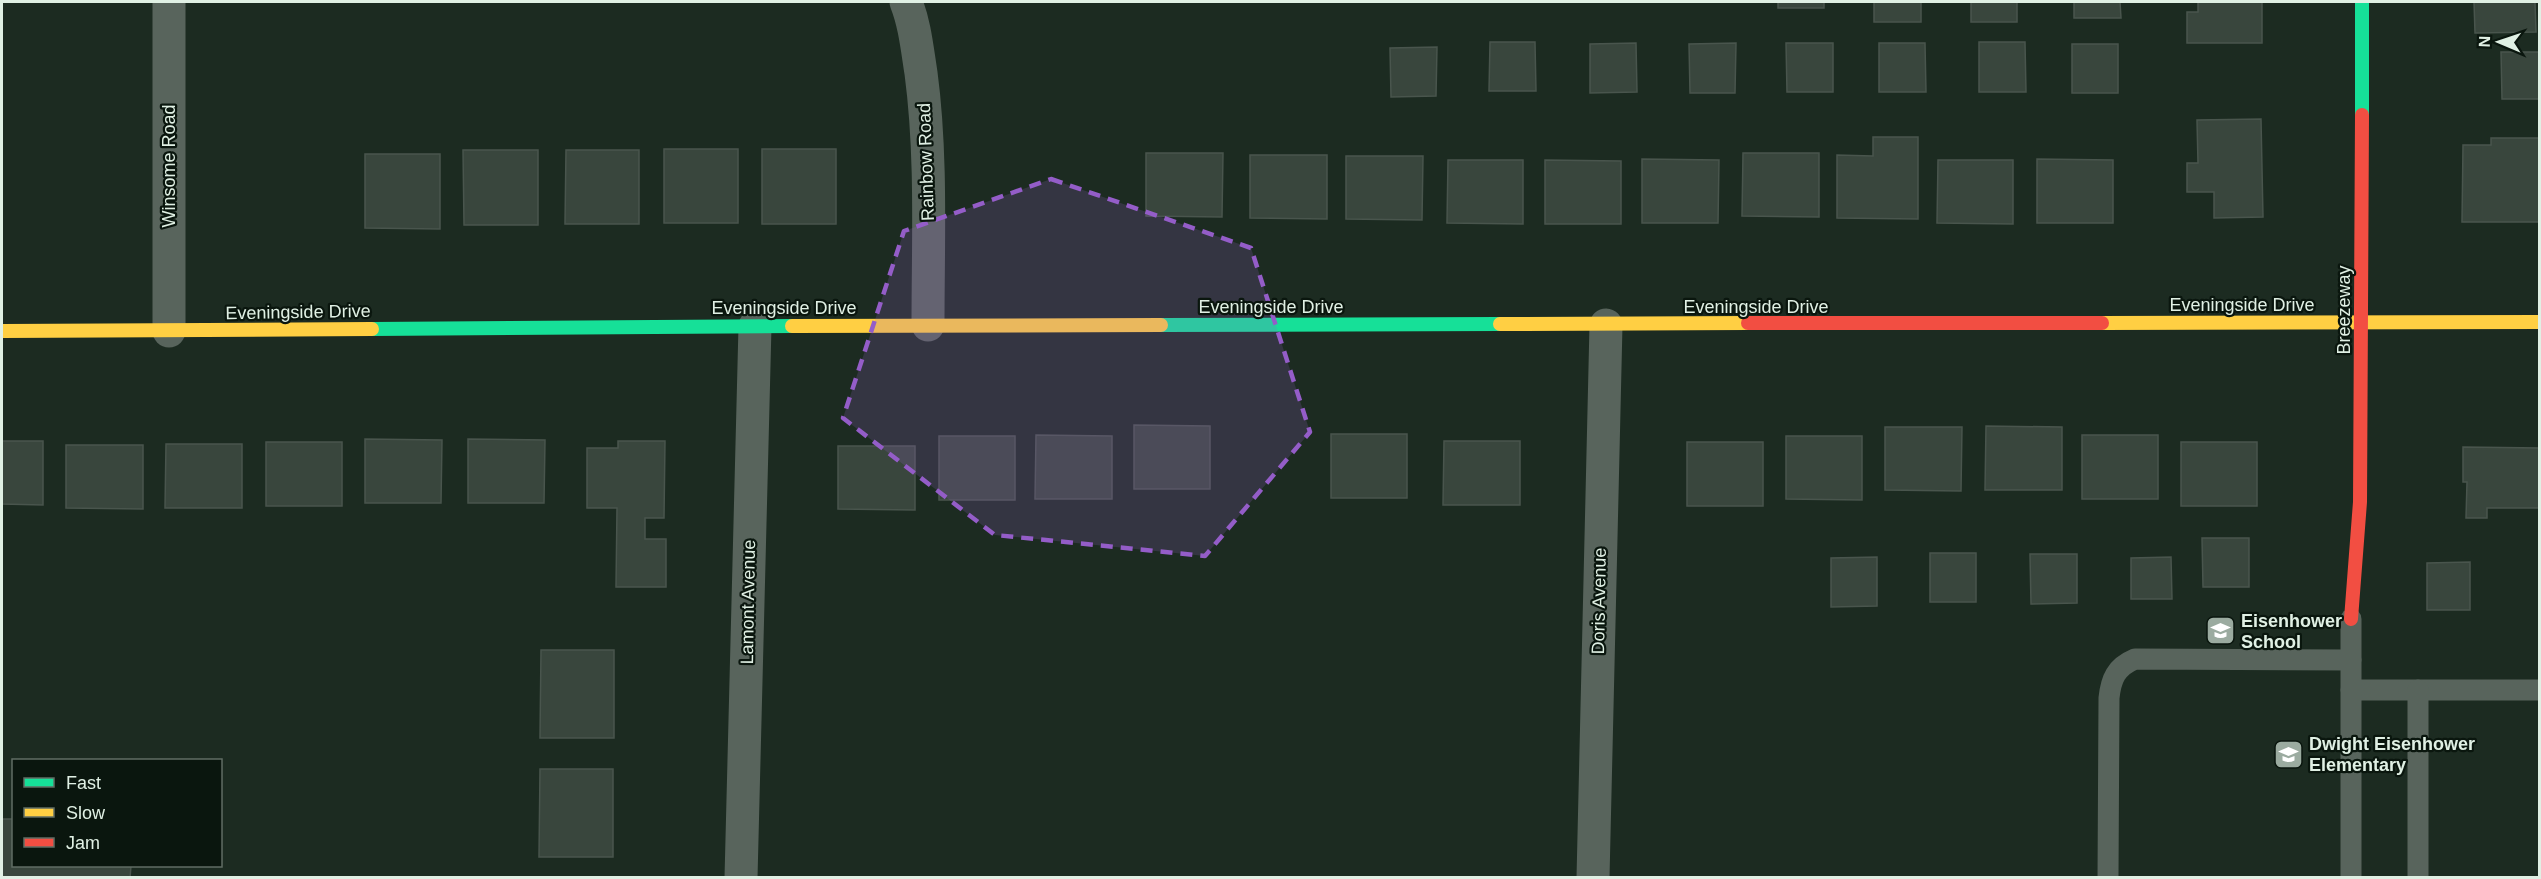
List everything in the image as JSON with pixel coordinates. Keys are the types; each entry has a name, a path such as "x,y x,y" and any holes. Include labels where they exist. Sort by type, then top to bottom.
{"street":[{"name":"Winsome Road","path":"169,2 170,332"},
{"name":"Rainbow Road","path":"906,2 914,23 925,107 929,196 928,325"},
{"name":"Breezeway","path":"2351,619 2360,502 2362,2"},
{"name":"Eveningside Drive","path":"2,331 170,332 928,325 2540,322"},
{"name":"Doris Avenue","path":"1593,878 1606,325"},
{"name":"Lamont Avenue","path":"741,878 755,326"}],"lane":[{"path":"2351,619 2351,878"},
{"path":"2108,878 2110,684 2116,672 2124,664 2135,659 2351,660"},
{"path":"2351,690 2540,690"},
{"path":"2418,690 2418,878"}],"highlighted area":[{"path":"1051,179 1251,248 1310,432 1205,556 995,535 843,418 904,231"}],"building":[{"path":"1778,2 1824,2 1824,8 1778,8"},
{"path":"1874,2 1921,2 1921,22 1874,22"},
{"path":"1971,2 2017,2 2017,22 1971,22"},
{"path":"2074,2 2120,2 2121,18 2074,18"},
{"path":"2198,2 2262,2 2262,43 2187,43 2187,12 2198,12"},
{"path":"2474,2 2535,2 2536,32 2475,33"},
{"path":"1490,42 1535,42 1536,91 1489,91"},
{"path":"1979,42 2025,42 2026,92 1979,92"},
{"path":"1636,43 1637,92 1590,93 1590,44"},
{"path":"1736,43 1735,93 1690,93 1689,44"},
{"path":"1786,43 1833,43 1833,92 1787,92"},
{"path":"1879,43 1925,43 1926,92 1879,92"},
{"path":"2072,44 2118,44 2118,93 2072,93"},
{"path":"1437,47 1436,96 1391,97 1390,48"},
{"path":"2501,52 2540,52 2540,99 2502,99"},
{"path":"2261,119 2263,217 2214,218 2214,192 2187,192 2187,163 2198,163 2197,120"},
{"path":"1873,137 1918,137 1918,219 1837,218 1837,155 1873,156"},
{"path":"2491,138 2540,138 2540,222 2462,222 2463,145 2491,145"},
{"path":"664,149 738,149 738,223 664,223"},
{"path":"762,149 836,149 836,224 762,224"},
{"path":"463,150 538,150 538,225 464,225"},
{"path":"566,150 639,150 639,224 565,224"},
{"path":"1146,153 1223,153 1222,217 1146,216"},
{"path":"1743,153 1819,153 1819,217 1742,216"},
{"path":"365,154 440,154 440,229 365,228"},
{"path":"1250,155 1327,155 1327,219 1250,218"},
{"path":"1346,156 1423,156 1422,220 1346,219"},
{"path":"1642,159 1719,160 1718,223 1642,223"},
{"path":"2037,159 2113,160 2113,223 2037,223"},
{"path":"1448,160 1523,160 1523,224 1447,223"},
{"path":"1545,160 1621,161 1621,224 1545,224"},
{"path":"1938,160 2013,160 2013,224 1937,223"},
{"path":"1134,425 1210,426 1210,489 1134,489"},
{"path":"1986,426 2062,427 2062,490 1985,490"},
{"path":"1885,427 1962,427 1961,491 1885,490"},
{"path":"1331,434 1407,434 1407,498 1331,498"},
{"path":"1036,435 1112,436 1112,499 1035,499"},
{"path":"2082,435 2158,435 2158,499 2082,499"},
{"path":"939,436 1015,436 1015,500 939,500"},
{"path":"1786,436 1862,436 1862,500 1786,499"},
{"path":"365,439 442,440 441,503 365,503"},
{"path":"468,439 545,440 544,503 468,503"},
{"path":"2,441 43,441 43,505 2,504"},
{"path":"618,441 665,441 664,518 645,518 645,539 666,539 666,587 616,587 617,508 587,508 587,448 618,448"},
{"path":"1444,441 1520,441 1520,505 1443,505"},
{"path":"266,442 342,442 342,506 266,506"},
{"path":"1687,442 1763,442 1763,506 1687,506"},
{"path":"2181,442 2257,442 2257,506 2181,506"},
{"path":"166,444 242,444 242,508 165,508"},
{"path":"66,445 143,445 143,509 66,508"},
{"path":"838,446 915,446 915,510 838,509"},
{"path":"2463,447 2540,448 2540,508 2487,508 2487,518 2466,518 2467,482 2463,482"},
{"path":"2202,538 2249,538 2249,587 2203,587"},
{"path":"1930,553 1976,553 1976,602 1930,602"},
{"path":"2030,554 2077,554 2077,603 2031,604"},
{"path":"1877,557 1877,606 1831,607 1831,558"},
{"path":"2171,557 2172,599 2131,599 2131,558"},
{"path":"2470,562 2470,610 2427,610 2427,563"},
{"path":"541,650 614,650 614,738 540,738"},
{"path":"540,769 613,769 613,857 539,857"},
{"path":"2,819 12,819 12,867 131,867 130,878 2,878"}],"traffic: fast":[{"path":"2362,2 2362,115"},
{"path":"1161,325 1500,324"},
{"path":"372,329 792,326"}],"traffic: slow":[{"path":"2102,323 2540,322"},
{"path":"1500,324 1748,323"},
{"path":"792,326 1161,325"},
{"path":"2,331 372,329"}],"traffic: jam":[{"path":"2351,619 2360,502 2362,115"},
{"path":"1748,323 2102,323"}],"place":[{"name":"Eisenhower School","path":"2220,631"},
{"name":"Dwight Eisenhower Elementary","path":"2288,754"}]}
